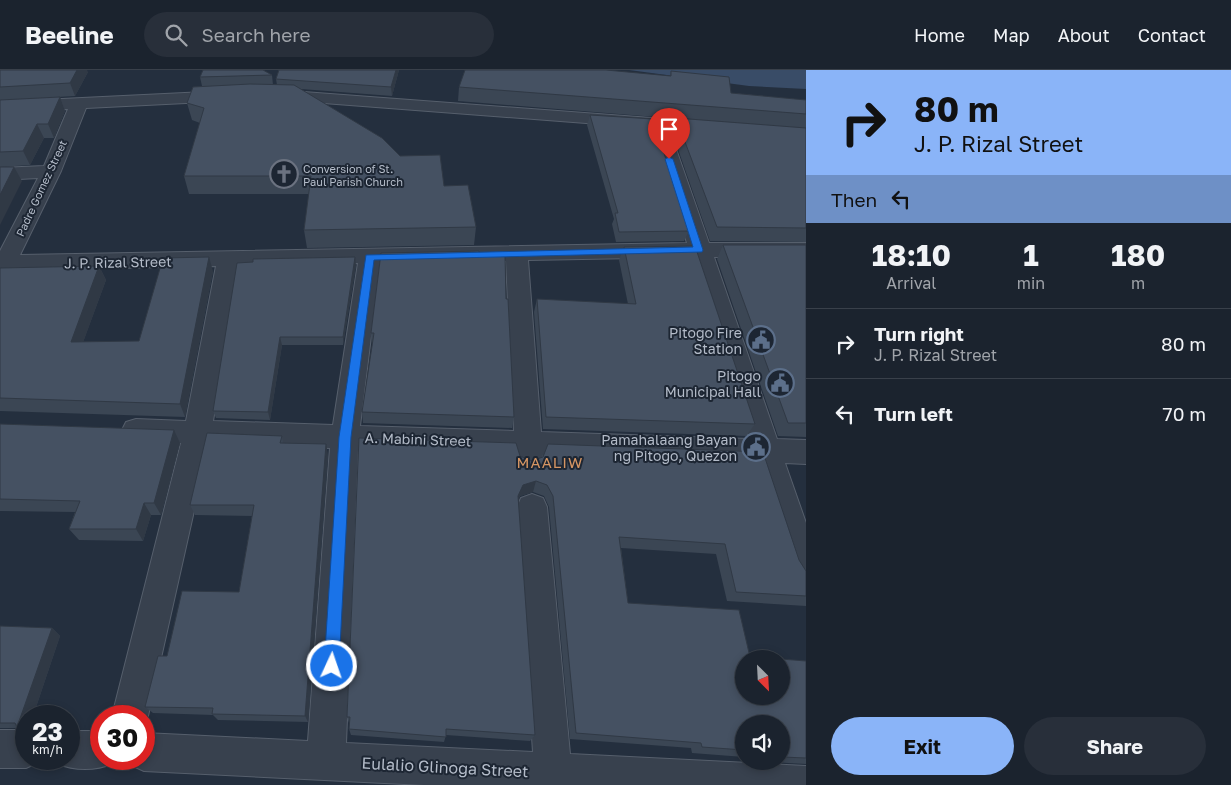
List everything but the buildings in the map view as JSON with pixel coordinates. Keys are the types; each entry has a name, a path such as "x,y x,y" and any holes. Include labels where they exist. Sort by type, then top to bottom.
{"street":[{"path":"261,94 295,95 727,129"},
{"path":"0,107 243,95"},
{"name":"Padre Gomez Street","path":"2,266 51,171 80,103"},
{"path":"658,123 806,569"},
{"path":"0,174 51,171"},
{"name":"J. P. Rizal Street","path":"2,266 699,250 806,250"},
{"path":"517,254 528,452"},
{"path":"326,761 345,437 370,257"},
{"path":"133,705 198,432 228,260"},
{"name":"A. Mabini Street","path":"109,429 345,437 528,452 766,449 806,452"},
{"path":"532,507 553,772"},
{"path":"0,749 15,749"},
{"name":"Eulalio Glinoga Street","path":"155,753 806,785"}],"water":[{"path":"629,70 806,70 806,89 749,86"}],"place":[{"name":"Conversion of St. Paul Parish Church","path":"284,174"},
{"name":"Pitogo Fire Station","path":"761,340"},
{"name":"Pitogo Municipal Hall","path":"780,383"},
{"name":"Pamahalaang Bayan ng Pitogo, Quezon","path":"756,447"}],"district":[{"name":"MAALIW","path":"550,462"}],"route":[{"path":"332,666 345,437 370,257 699,250 669,159"}]}
